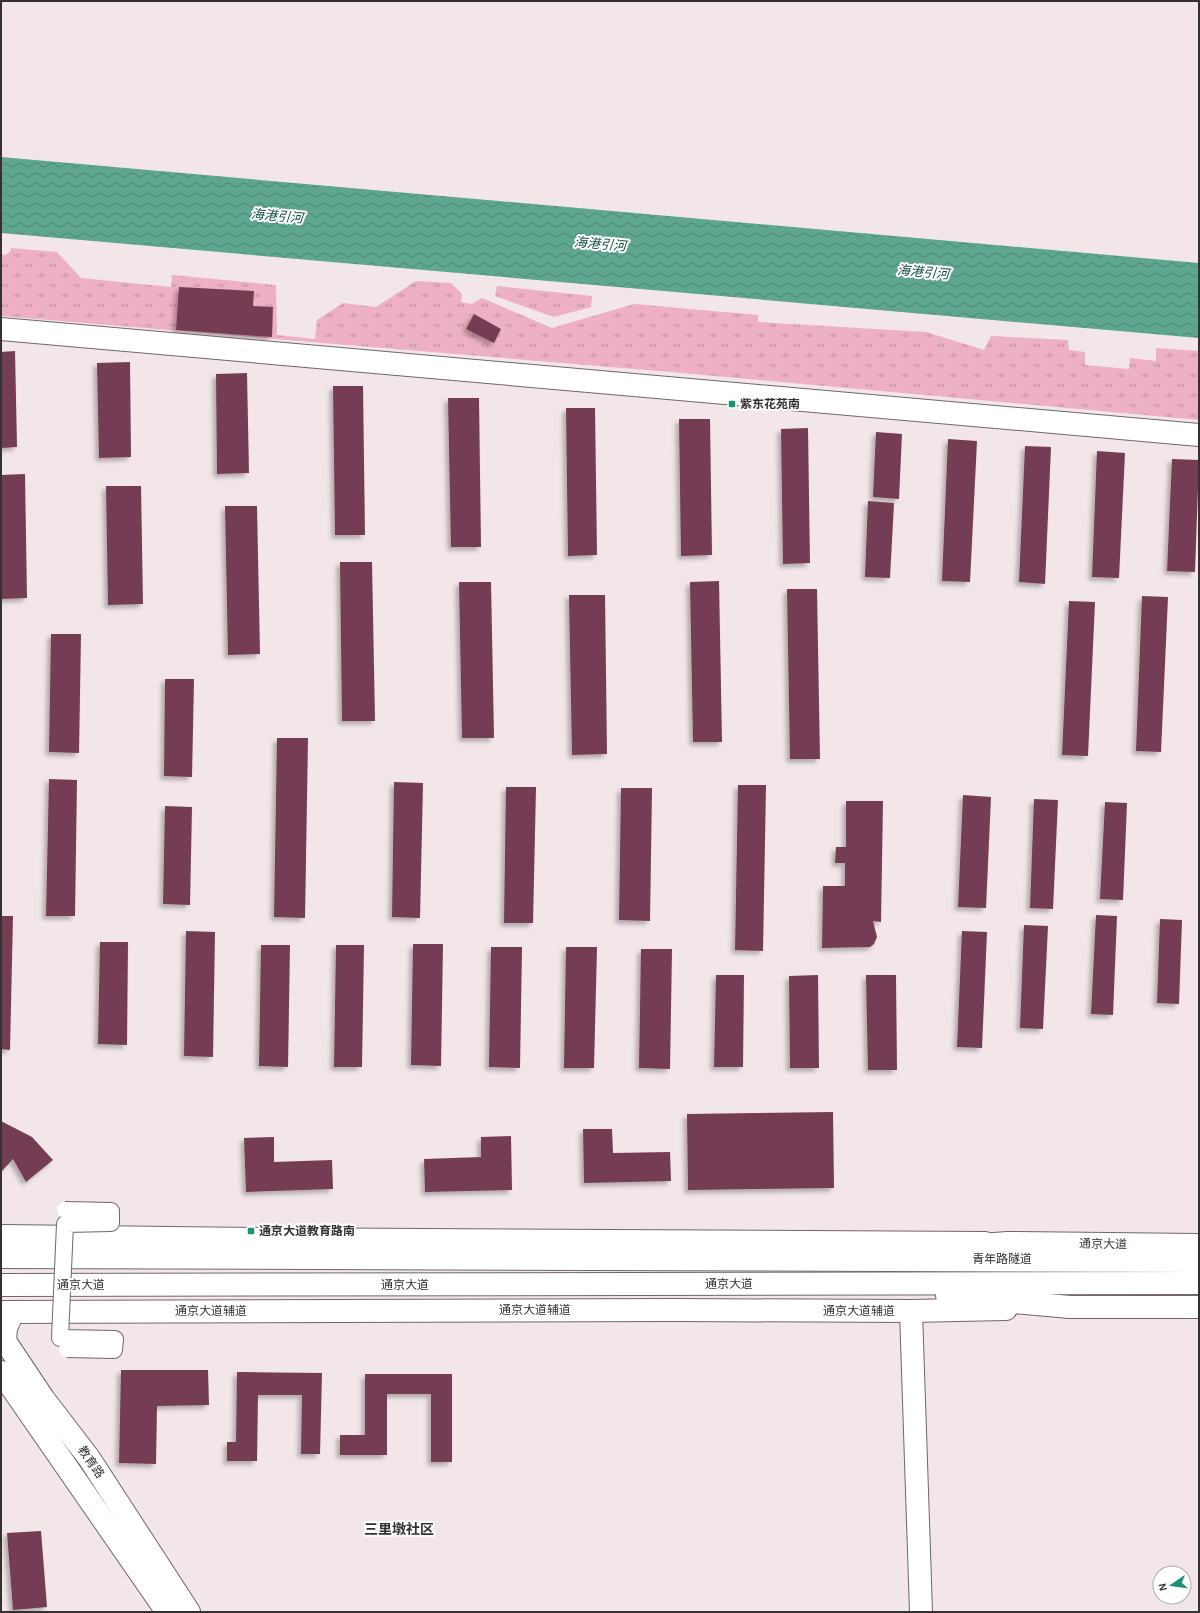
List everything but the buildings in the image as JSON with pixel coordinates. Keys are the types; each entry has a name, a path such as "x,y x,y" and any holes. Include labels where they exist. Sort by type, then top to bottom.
{"main road":[{"path":"1,330 1199,435"},
{"path":"1,1236 255,1239 1008,1243"},
{"path":"1,1257 804,1258 1008,1243"},
{"name":"通京大道","path":"1008,1243 1199,1245"},
{"name":"青年路隧道","path":"804,1258 1199,1260"},
{"name":"青年路隧道","path":"808,1284 1199,1283"},
{"path":"808,1284 1070,1307 1199,1307"},
{"name":"通京大道","path":"1,1285 808,1284"},
{"name":"通京大道辅道","path":"7,1312 658,1310 912,1312 1070,1307"},
{"name":"教育路","path":"7,1312 5,1341 43,1398 89,1458 189,1612"},
{"path":"912,1312 921,1612"},
{"name":"教育路","path":"1,1372 167,1612"}],"street":[{"path":"65,1210 111,1211 111,1223 65,1224 60,1338 115,1338 114,1350 67,1349"}],"green space":[{"path":"11,248 57,252 81,278 171,287 172,275 276,285 277,335 315,339 317,320 343,303 376,307 416,281 451,283 462,294 461,302 472,304 482,298 552,328 634,304 758,315 758,322 926,332 984,350 991,336 1068,340 1069,350 1085,352 1085,365 1129,369 1130,358 1156,361 1156,348 1199,351 1199,420 671,372 1,316 1,254 5,255 10,252"},
{"path":"497,286 592,296 591,307 554,317 495,296"}],"water":[{"name":"海港引河","path":"1,157 1199,263 1199,338 1,233"}],"place":[{"name":"紫东花苑南","path":"732,404"},
{"name":"通京大道教育路南","path":"251,1231"}],"district":[{"name":"三里墩社区","path":"399,1530"}]}
